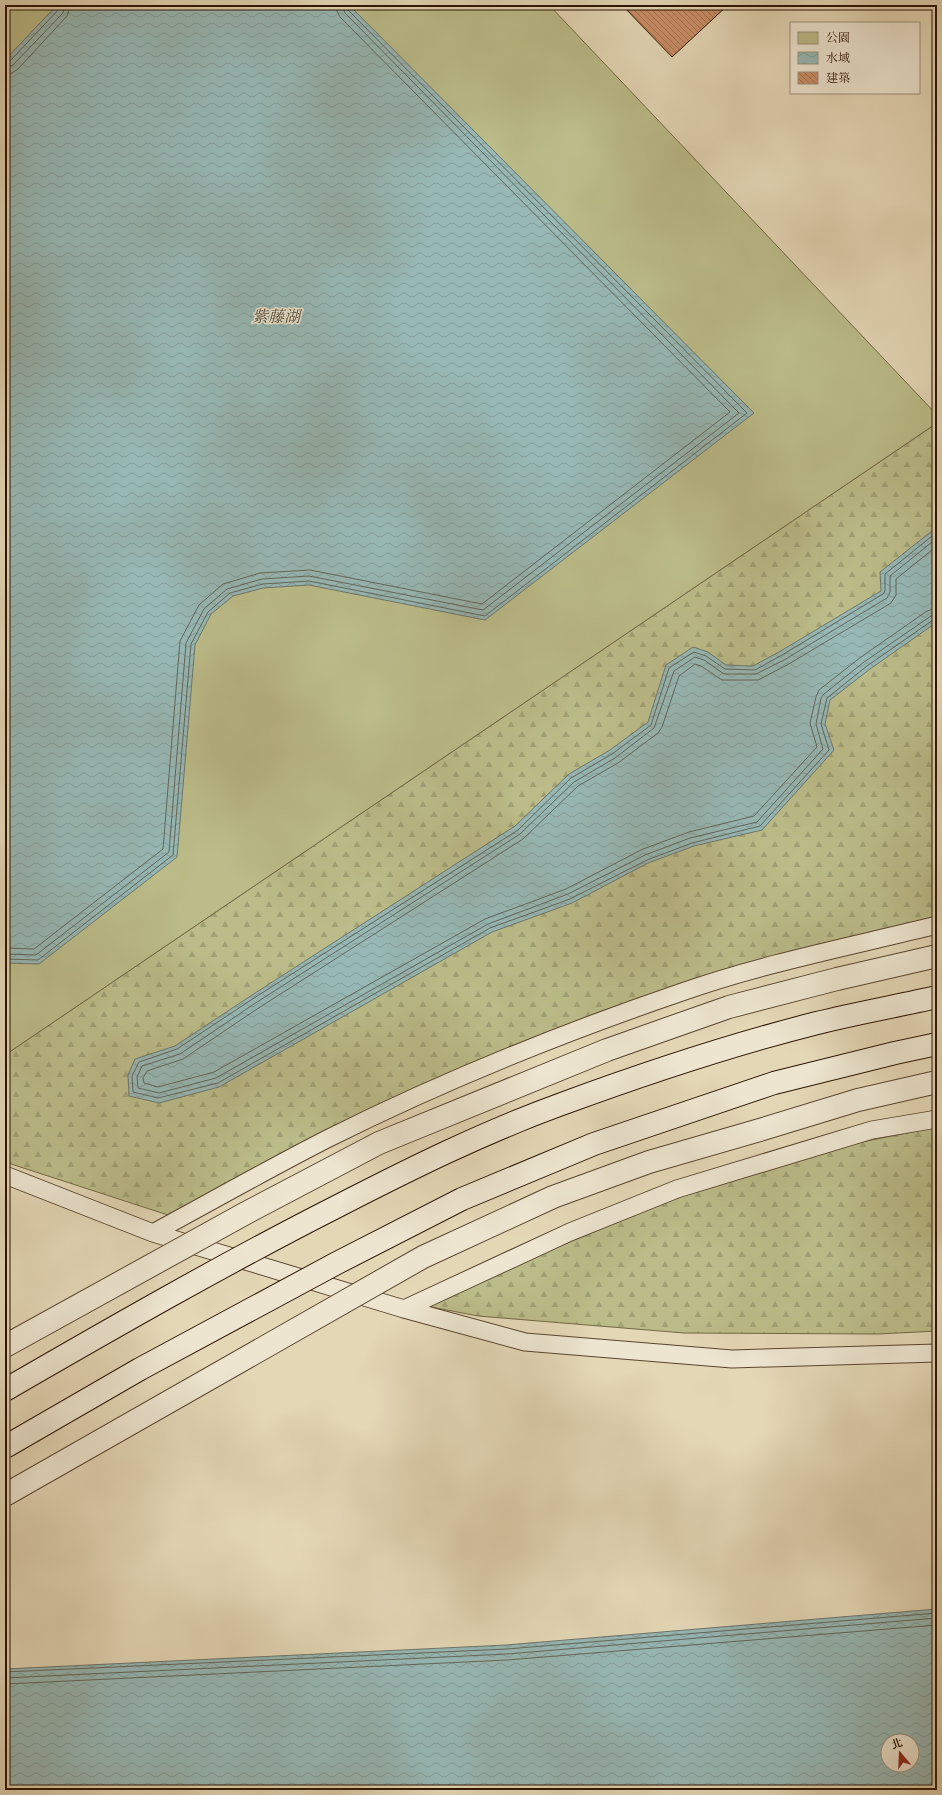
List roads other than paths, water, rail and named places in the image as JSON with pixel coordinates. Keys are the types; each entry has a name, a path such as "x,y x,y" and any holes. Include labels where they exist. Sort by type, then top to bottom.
{"street":[{"path":"5,1346 246,1213 386,1140 607,1050 729,1007 837,979 937,956"},
{"path":"5,1390 264,1243 378,1185 463,1145 558,1105 711,1054 818,1023 937,997"},
{"path":"5,1447 140,1369 337,1263 462,1199 594,1144 774,1084 895,1053 937,1044"},
{"path":"5,1495 423,1257 553,1197 649,1162 858,1100 937,1082"}],"lane":[{"path":"153,1232 329,1138 442,1084 553,1038 684,991 763,968 937,925"},
{"path":"404,1309 570,1232 677,1189 872,1130 937,1119"},
{"path":"5,1175 153,1232 404,1309 524,1342 732,1359 937,1353"}],"water":[{"name":"紫藤湖","path":"57,5 349,5 754,413 485,620 309,585 263,588 233,596 211,614 195,645 177,857 39,964 5,963 5,60"},
{"path":"937,527 937,622 870,669 830,700 825,724 834,750 762,830 694,846 648,863 572,903 492,932 219,1087 159,1103 129,1096 128,1075 135,1059 175,1046 515,826 569,774 610,750 648,722 666,665 693,647 708,652 726,665 753,666 881,591 880,572"},
{"path":"937,1609 937,1790 5,1790 5,1669 506,1645"}]}
